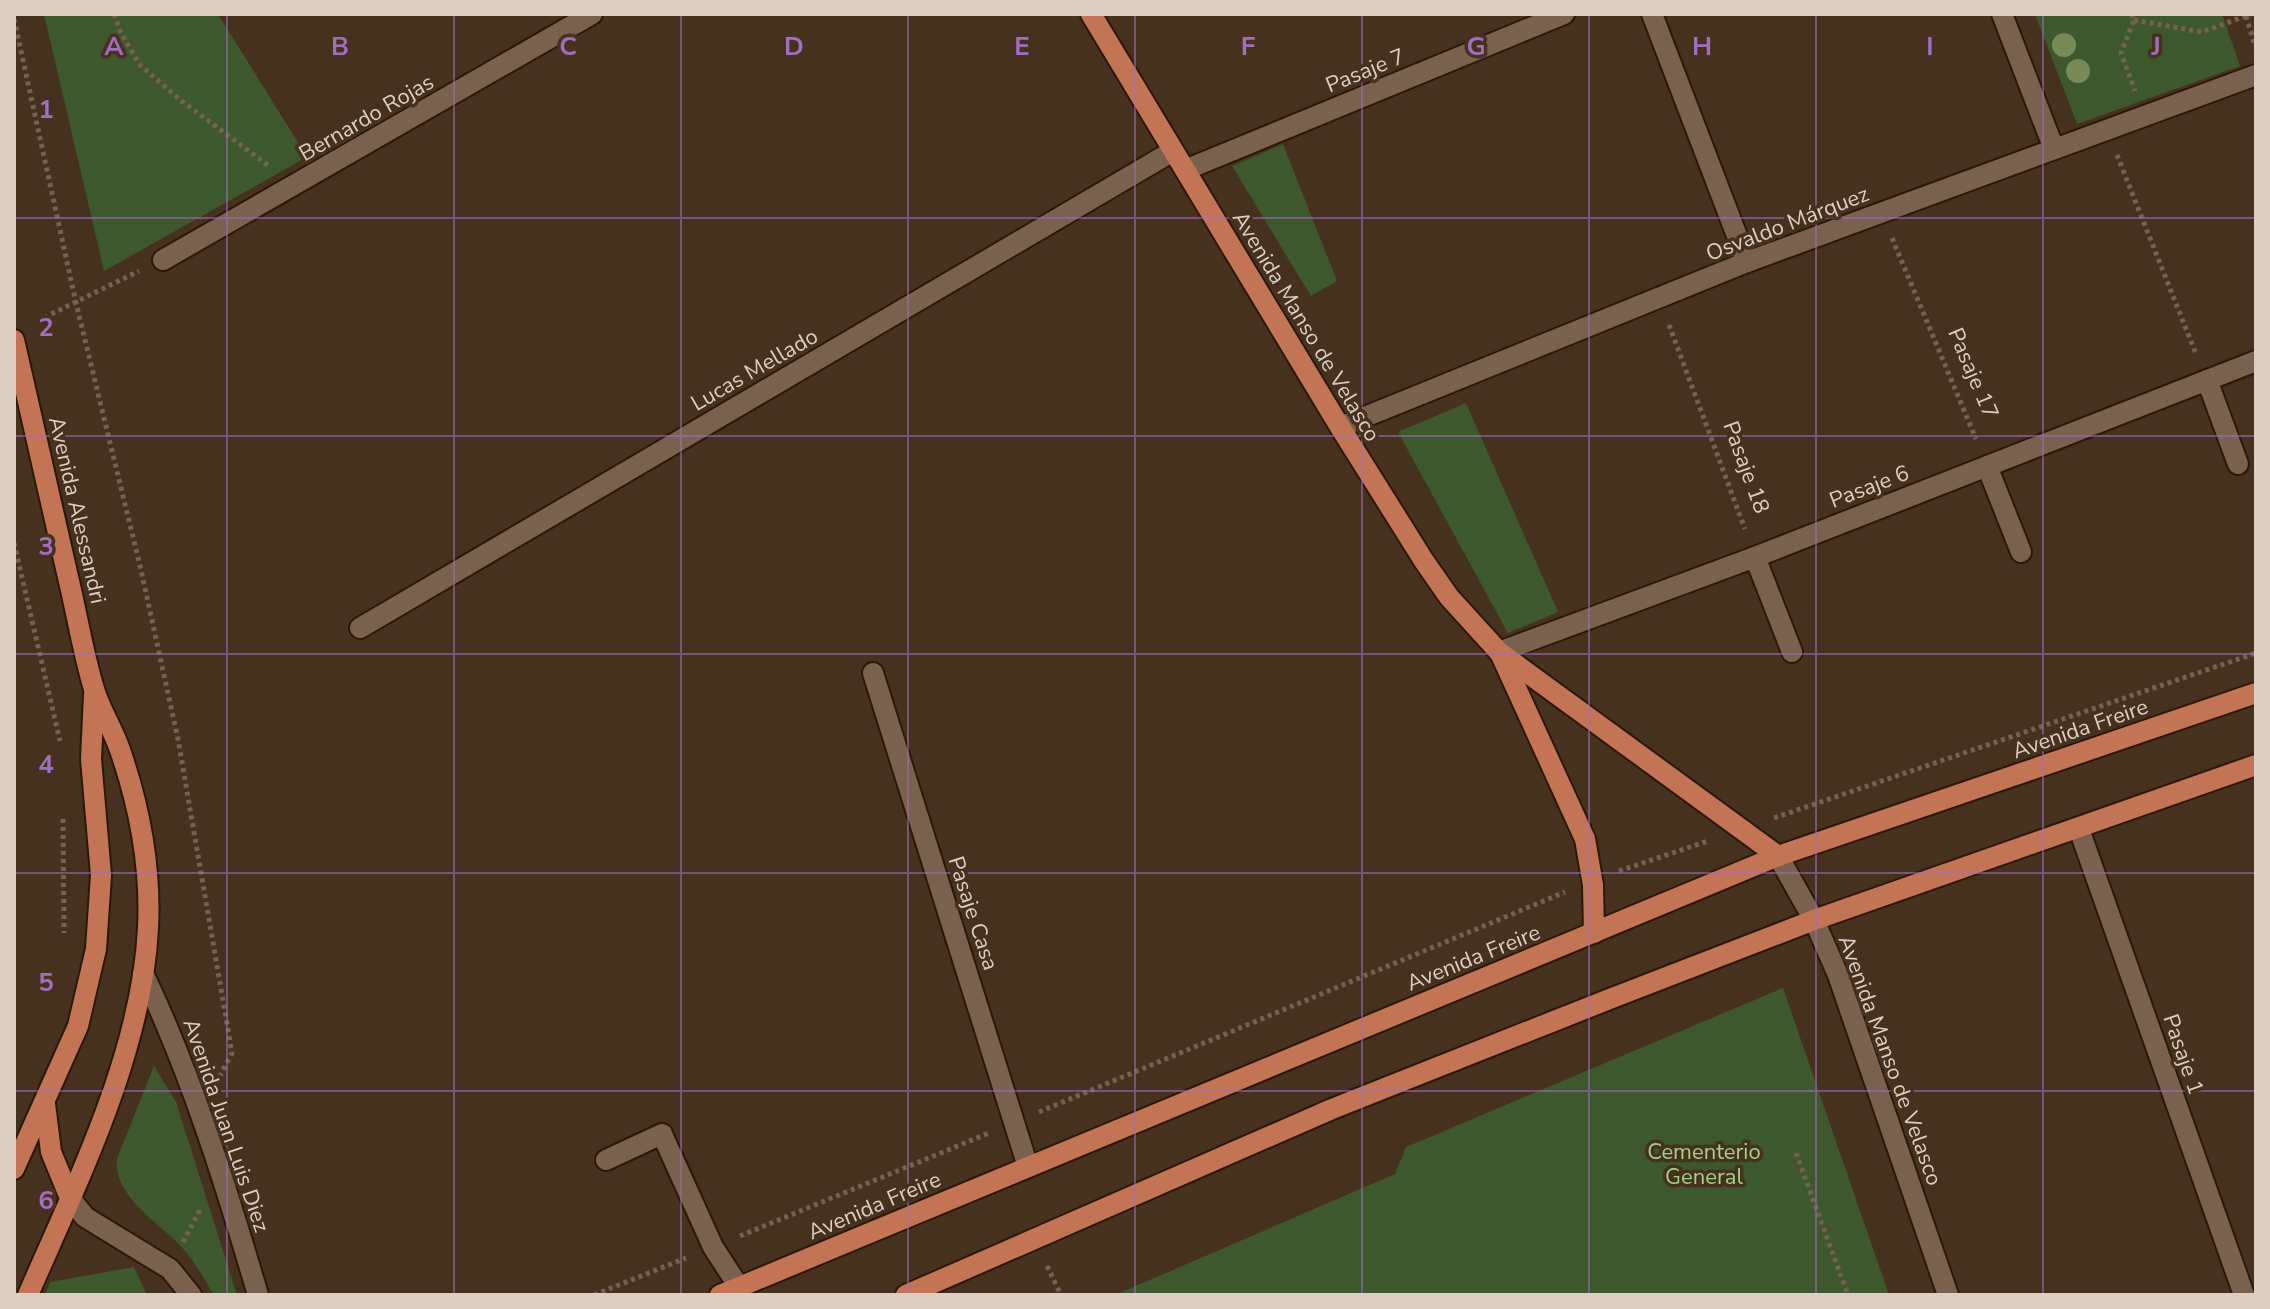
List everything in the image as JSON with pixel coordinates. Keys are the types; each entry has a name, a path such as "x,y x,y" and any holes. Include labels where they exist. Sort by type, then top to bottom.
{"main road":[{"name":"Avenida Manso de Velasco","path":"1091,14 1340,427 1449,597 1499,652 1778,856"},
{"name":"Avenida Alessandri","path":"20,333 94,691"},
{"name":"Avenida Manso de Velasco","path":"1499,652 1579,821 1590,856 1594,933"},
{"path":"28,1295 70,1198 122,1058 143,973 148,930 148,894 137,803 120,749 94,691"},
{"path":"14,1169 78,1026 89,987 97,938 101,875 91,759 94,691"},
{"name":"Avenida Freire","path":"729,1291 1778,856 2256,693"},
{"path":"906,1295 1332,1109 1814,920 2256,765"},
{"path":"45,1100 51,1152 70,1198"}],"street":[{"name":"Bernardo Rojas","path":"163,260 592,14"},
{"name":"Pasaje 7","path":"1185,170 1564,14"},
{"path":"1652,14 1747,262"},
{"path":"2002,14 2054,149"},
{"name":"Osvaldo Márquez","path":"1340,427 1747,262 2256,75"},
{"name":"Lucas Mellado","path":"360,628 1173,151"},
{"name":"Pasaje 6","path":"1499,652 1755,557 2256,361"},
{"path":"2207,380 2238,464"},
{"path":"1987,466 2021,552"},
{"path":"1755,557 1792,652"},
{"name":"Pasaje Casa","path":"873,673 1028,1167"},
{"name":"Pasaje 1","path":"2079,829 2244,1295"},
{"name":"Avenida Manso de Velasco","path":"1778,856 1814,920 1855,1019 1948,1295"},
{"name":"Avenida Juan Luis Diez","path":"143,973 172,1035 200,1113 258,1295"},
{"path":"606,1160 662,1134 713,1247 729,1291"},
{"path":"70,1198 85,1217 170,1269 191,1295"}],"path":[{"path":"114,14 139,64 241,147 297,184"},
{"path":"2144,116 2121,53 2133,17 2202,32 2248,15 2256,48"},
{"path":"14,19 76,303 141,570 178,739 232,1053 200,1113"},
{"path":"2106,130 2207,380"},
{"name":"Pasaje 17","path":"1881,213 1987,466"},
{"path":"20,333 163,260"},
{"name":"Pasaje 18","path":"1659,298 1755,557"},
{"path":"14,543 60,743"},
{"path":"594,1295 1593,880 2256,653"},
{"path":"63,808 64,935"},
{"path":"1796,1153 1848,1295"},
{"path":"170,1269 203,1203"}],"green space":[{"path":"44,14 218,14 307,157 104,271"},
{"path":"2035,14 2222,14 2240,66 2077,124"},
{"path":"1283,144 1337,281 1311,296 1232,166"},
{"path":"1466,403 1558,612 1508,633 1398,432"},
{"name":"Cementerio General","path":"1783,988 1889,1295 1115,1295 1395,1174 1406,1147"},
{"path":"154,1066 176,1102 237,1295 214,1295 186,1252 131,1199 118,1173 117,1159"},
{"path":"134,1267 147,1295 45,1295 50,1282"}]}
